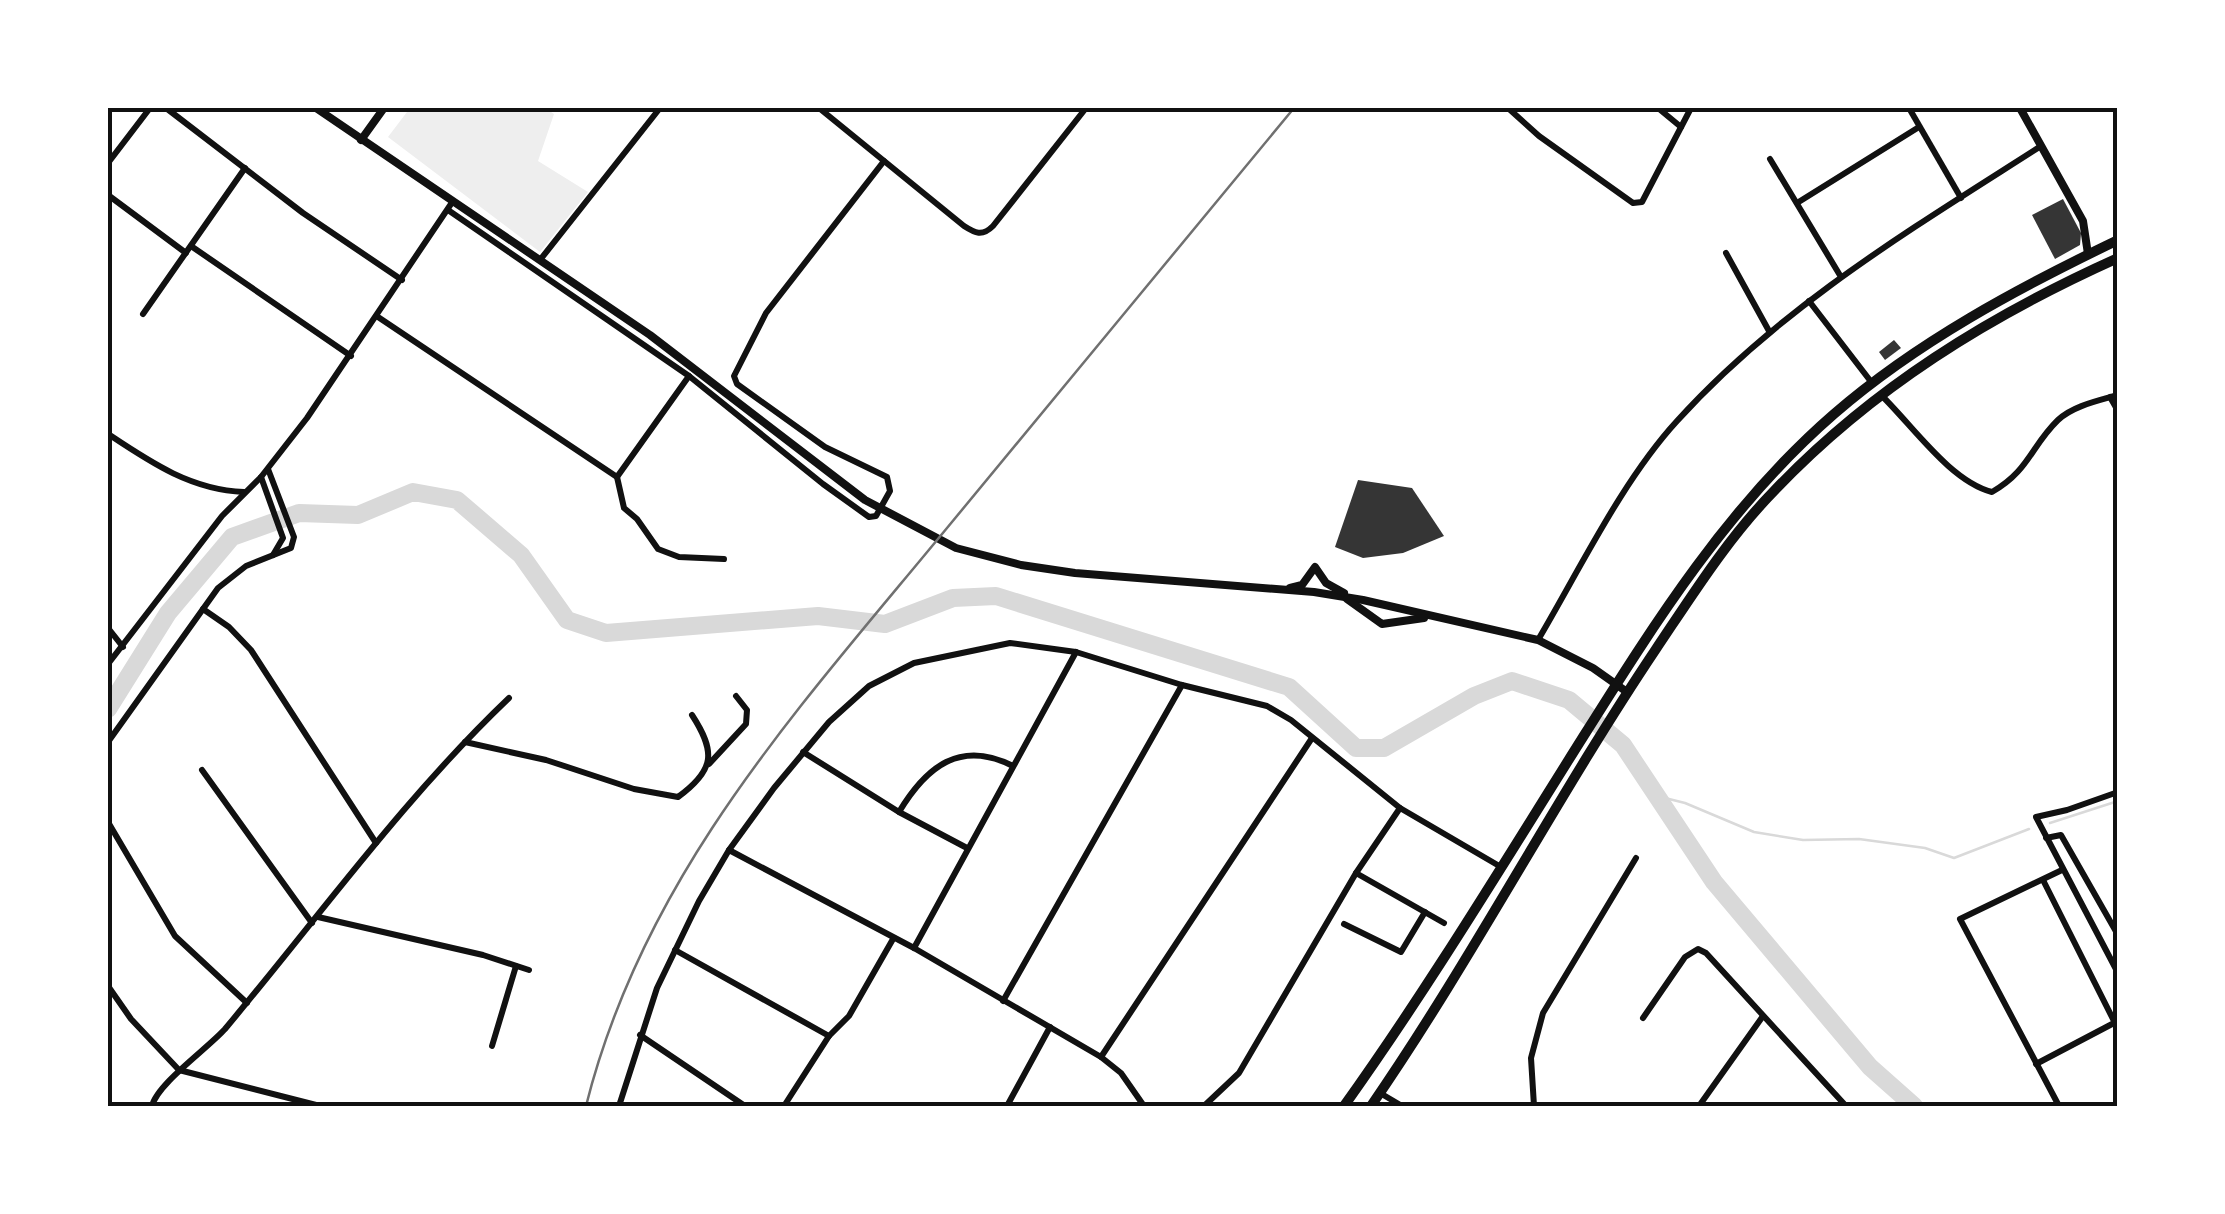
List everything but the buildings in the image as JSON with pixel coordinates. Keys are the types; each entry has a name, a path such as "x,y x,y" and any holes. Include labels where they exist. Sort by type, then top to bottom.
{"main road":[{"path":"1373,1106 1593,732 1607,698 1725,526 1796,450 1872,383 1946,332 2118,240"},
{"path":"1344,1106 1593,732 1627,692 1735,534 1817,448 1935,354 2076,276 2118,261"}],"street":[{"path":"108,163 150,108"},
{"path":"166,108 303,213 402,280"},
{"path":"316,108 689,376 869,516 881,512 890,490 887,477 825,447 737,384 734,376 766,313 884,161"},
{"path":"361,140 384,108"},
{"path":"540,260 660,108"},
{"path":"819,108 977,234 986,232 1086,108"},
{"path":"1508,108 1538,136 1633,204 1642,202 1691,108"},
{"path":"1658,108 1681,127"},
{"path":"1909,108 1961,198"},
{"path":"2020,108 2083,222 2088,254"},
{"path":"1797,203 1919,127"},
{"path":"1538,640 1643,464 1677,421 1769,331 1841,277 2041,146"},
{"path":"1770,159 1841,277"},
{"path":"143,314 245,168"},
{"path":"108,195 351,356"},
{"path":"450,206 540,260 698,369 864,500 956,548 1020,566 1363,600 1538,640 1627,692"},
{"path":"108,664 222,516 268,469 378,317 450,206"},
{"path":"1726,253 1769,331"},
{"path":"1809,301 1872,383"},
{"path":"378,317 617,478 624,508 637,519 658,550 680,557 724,559"},
{"path":"617,478 689,376"},
{"path":"1880,394 1955,471 1975,488 1992,492 2020,472 2056,422 2072,410 2114,396 2118,412"},
{"path":"108,434 177,476 211,489 245,492"},
{"path":"108,742 203,608 235,572 290,548 294,537 268,469"},
{"path":"261,477 283,538 272,556"},
{"path":"1282,590 1302,585 1316,566 1326,583 1363,600"},
{"path":"1345,598 1382,624 1406,618 1439,618"},
{"path":"203,608 230,626 251,650 376,843"},
{"path":"108,628 123,647"},
{"path":"618,1106 640,1035 675,950 699,900 730,850 803,752 853,699 889,674 914,663 1010,642 1076,652 1267,706 1400,808 1501,867"},
{"path":"914,948 1076,652"},
{"path":"1003,1000 1182,685"},
{"path":"464,742 546,760 678,798 746,724 746,710 736,696"},
{"path":"152,1106 154,1098 179,1070 200,1056 247,1002 464,742 509,698"},
{"path":"692,715 706,737 708,765"},
{"path":"1100,1057 1312,738"},
{"path":"803,752 899,812 967,848"},
{"path":"899,812 916,784 946,762 978,755 1012,766"},
{"path":"202,770 315,920 484,955 529,970"},
{"path":"2118,792 2036,817 2118,973"},
{"path":"1204,1106 1240,1073 1356,874 1400,808"},
{"path":"108,822 175,936 247,1002"},
{"path":"2046,838 2061,835 2118,935"},
{"path":"730,850 914,948 1100,1057 1121,1073 1144,1106"},
{"path":"1534,1106 1531,1058 1543,1014 1636,858"},
{"path":"2059,1106 1960,919 2062,870"},
{"path":"1356,874 1444,923"},
{"path":"2036,1064 2116,1026 2042,880"},
{"path":"1344,924 1401,952 1425,912"},
{"path":"784,1106 829,1036 849,1016 894,939"},
{"path":"675,950 829,1036"},
{"path":"1643,1018 1684,957 1693,950 1703,952 1846,1106"},
{"path":"492,1046 516,966"},
{"path":"108,986 131,1019 179,1070 320,1106"},
{"path":"1699,1106 1763,1016"},
{"path":"1007,1106 1050,1028"},
{"path":"640,1035 745,1106"},
{"path":"1380,1094 1402,1106"}],"shaded area":[{"path":"410,108 545,108 554,114 538,161 588,192 540,252 388,137"}],"waterway":[{"path":"108,709 168,613 232,537 299,513 358,515 413,492 457,500 521,555 567,620 606,633 818,616 885,624 953,598 996,596 1289,687 1356,748 1384,748 1474,696 1512,681 1569,700 1623,745 1714,882 1870,1067 1914,1106"},
{"path":"1657,796 1685,803 1754,832 1803,840 1859,839 1925,848 1954,858 2029,829"},
{"path":"2050,823 2118,801"}],"railway":[{"path":"586,1106 612,1022 646,943 733,798 836,662 1294,108"}]}
